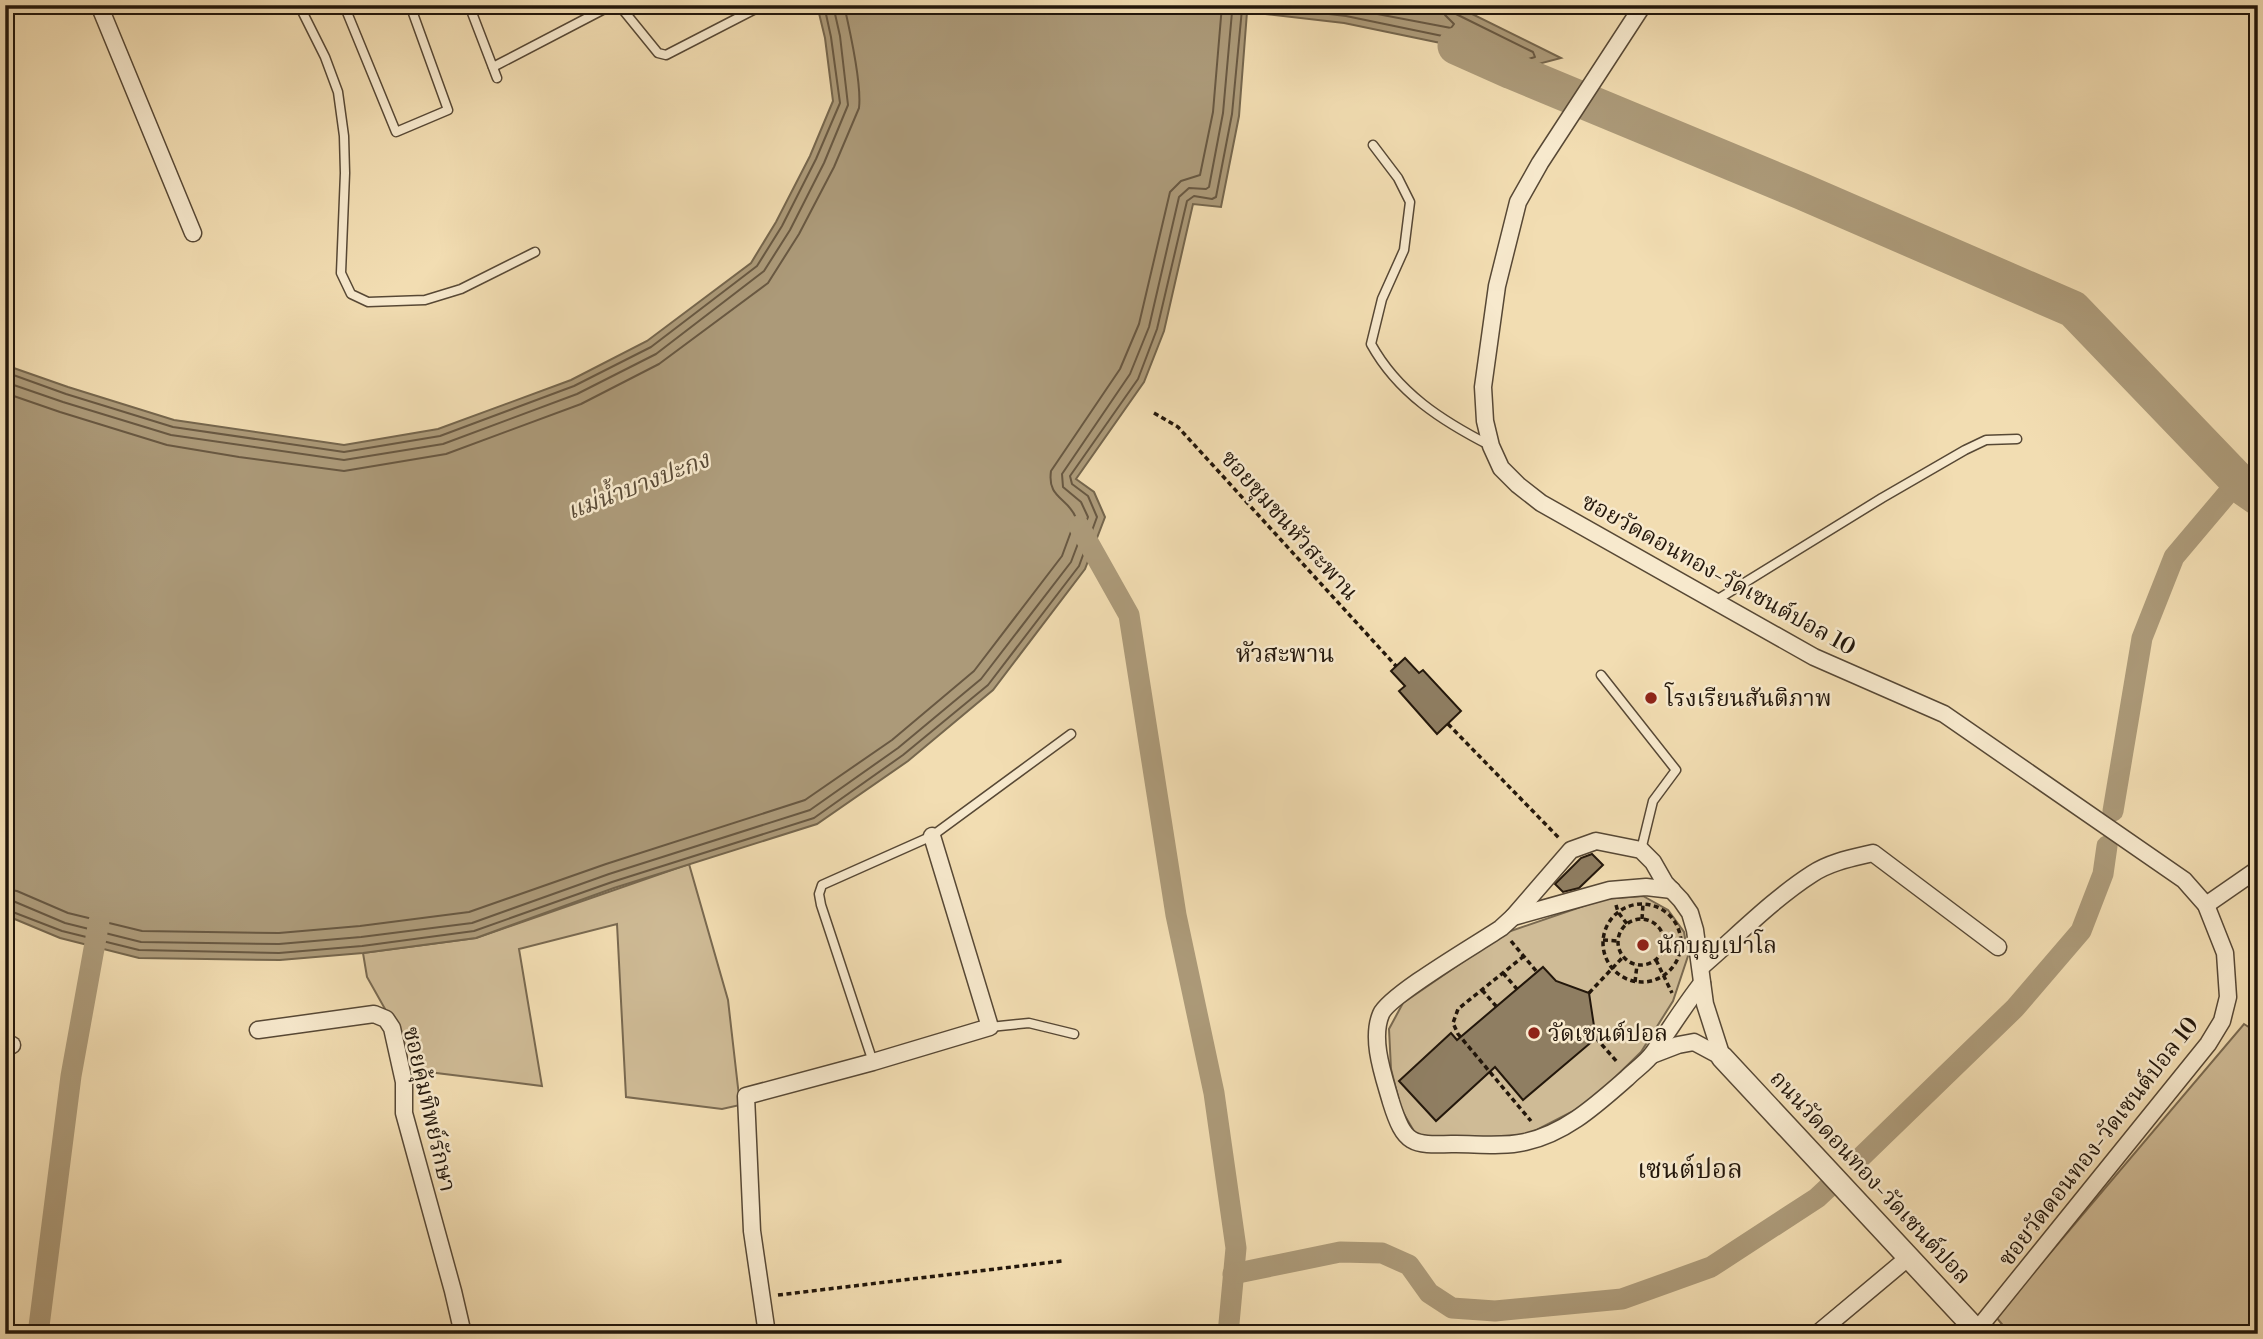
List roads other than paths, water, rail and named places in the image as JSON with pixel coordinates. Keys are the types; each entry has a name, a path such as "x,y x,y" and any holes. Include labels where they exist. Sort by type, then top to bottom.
{"street":[{"path":"99,5 194,233"},
{"name":"ซอยวัดดอนทอง-วัดเซนต์ปอล 10","path":"1643,5 1540,163 1518,202 1497,286 1483,387 1491,446 1502,468 1518,485 1542,503 1814,657 1944,713 2184,880 2206,905 2225,953 2228,997 2222,1021 2208,1044 1979,1332"},
{"path":"767,1334 752,1231 746,1096 990,1027 932,836"},
{"path":"1722,1057 1705,1004 1701,975 1690,913 1665,883 1653,862 1641,850 1596,841 1571,850 1507,923 1399,995 1381,1013 1377,1037 1396,1119 1406,1137 1431,1145 1523,1143 1552,1135 1592,1108 1652,1055 1701,975 1755,919 1813,873 1846,859 1873,853 1998,947"},
{"path":"2206,905 2258,869"},
{"path":"1507,923 1610,890 1646,887 1672,890"},
{"name":"ซอยคุ้มทิพย์รักษา","path":"258,1030 374,1014 386,1019 393,1028 404,1082 404,1113 463,1334"},
{"path":"1652,1055 1694,1042 1722,1057"},
{"name":"ถนนวัดดอนทอง-วัดเซนต์ปอล","path":"1722,1057 1979,1332"},
{"path":"1817,1334 1909,1257"}],"lane":[{"path":"299,5 325,57 338,92 344,136 345,173 341,273 351,294 368,302 425,300 461,289 535,252"},
{"path":"344,5 396,132 448,110 410,5"},
{"path":"469,5 497,78"},
{"path":"493,67 612,5"},
{"path":"619,5 658,53 666,55 763,5"},
{"path":"1373,145 1398,178 1410,202 1404,250 1382,299 1371,344 1382,364 1426,407 1451,426 1491,446"},
{"path":"1716,601 1965,450 1986,440 2017,439"},
{"path":"1601,675 1676,770 1653,800 1641,850"},
{"path":"873,1062 821,905 819,894 822,885 932,836 1071,734"},
{"path":"990,1027 1029,1024 1074,1034"}],"water":[{"name":"แม่น้ำบางปะกง","path":"817,5 1454,5 1561,58 1512,71 1455,46 1344,23 1247,12 1239,116 1221,207 1193,204 1164,331 1144,382 1076,479 1094,492 1105,517 1085,569 993,690 908,761 817,824 614,888 476,938 363,953 280,960 139,958 60,938 5,915 5,365 174,420 344,445 438,429 571,380 647,341 751,263 810,156 833,101 825,38"}],"waterway":[{"path":"1456,46 2073,309 2245,488 2258,497"},
{"path":"2113,811 2142,638 2174,557 2239,480"},
{"path":"1079,526 1129,615 1176,915 1214,1093 1236,1248 1228,1334"},
{"path":"1857,1161 2015,1008 2081,931 2103,874 2107,846"},
{"path":"38,1334 71,1076 99,921"},
{"path":"1233,1274 1340,1252 1382,1253 1409,1265 1429,1293 1452,1308 1495,1311 1622,1299 1711,1267 1817,1198 1832,1184"}],"place":[{"name":"โรงเรียนสันติภาพ","path":"1651,698"},
{"name":"นักบุญเปาโล","path":"1643,945"},
{"name":"วัดเซนต์ปอล","path":"1534,1033"}],"district":[{"name":"หัวสะพาน","path":"1285,654"},
{"name":"เซนต์ปอล","path":"1690,1169"}]}
